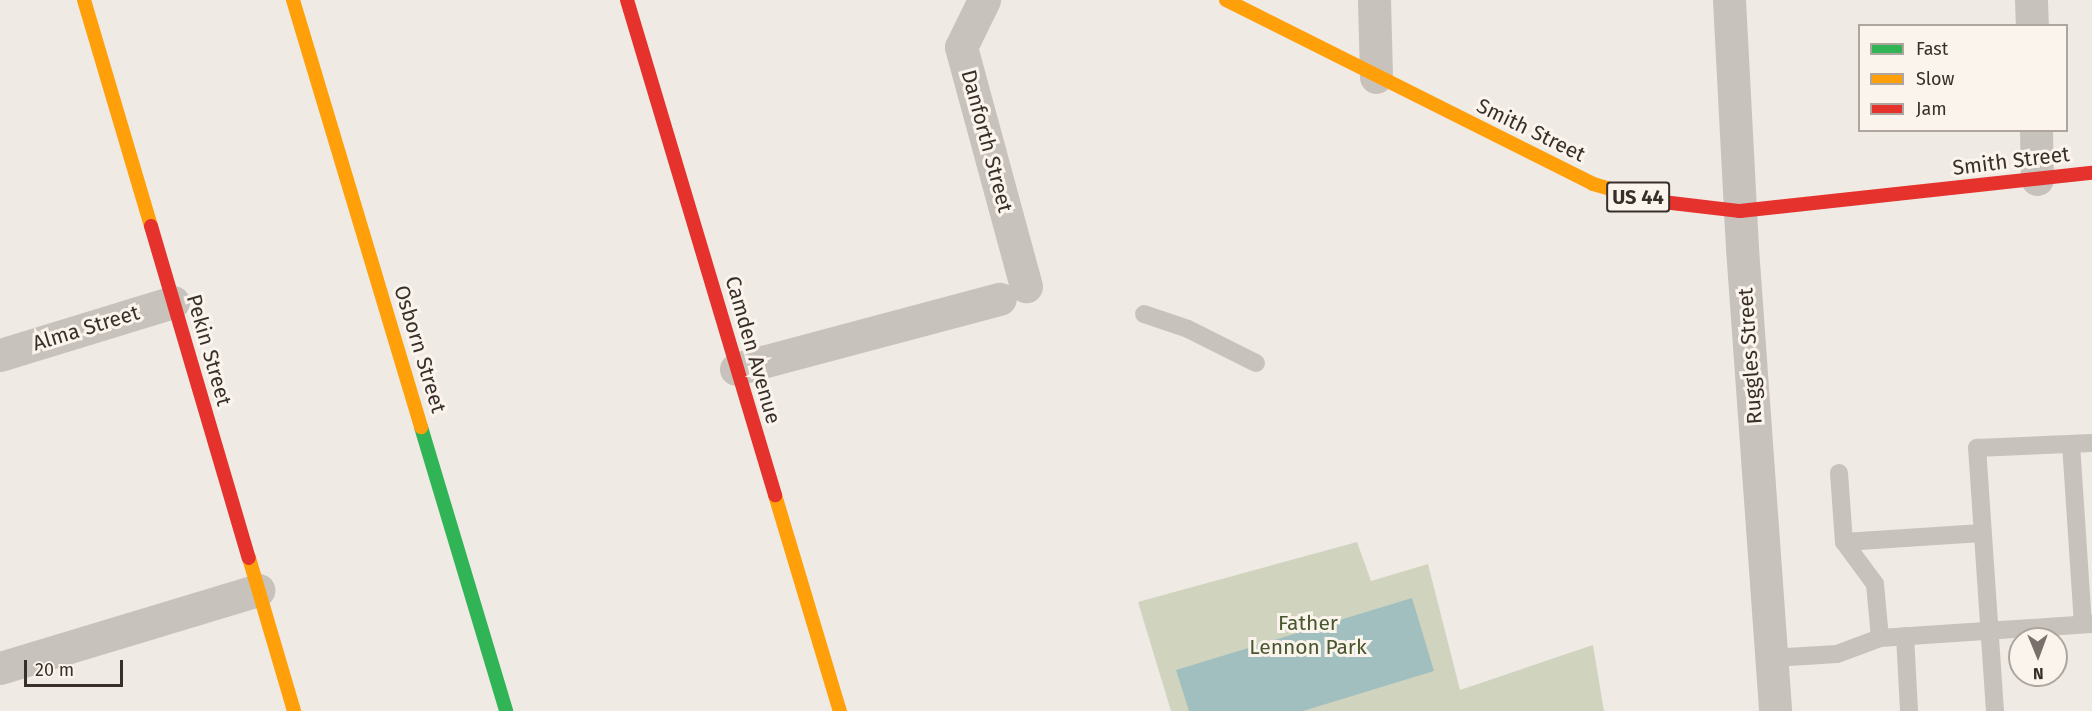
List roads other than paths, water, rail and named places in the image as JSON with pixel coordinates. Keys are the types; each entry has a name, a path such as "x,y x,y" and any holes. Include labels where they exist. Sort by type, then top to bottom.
{"street":[{"name":"Pekin Street","path":"84,0 294,711"},
{"name":"Osborn Street","path":"294,0 506,711"},
{"name":"Camden Avenue","path":"627,0 840,711"},
{"name":"Danforth Street","path":"736,369 1013,293 961,47 984,0"},
{"name":"Smith Street","path":"1226,0 1593,184 1647,200 1740,211 2092,173"},
{"path":"1374,0 1376,77"},
{"name":"Ruggles Street","path":"1729,0 1740,211 1775,711"},
{"path":"2031,0 2032,24"},
{"path":"2036,132 2037,179"},
{"name":"Alma Street","path":"0,355 173,302"},
{"path":"0,668 258,590"}],"lane":[{"path":"1144,314 1188,329 1256,363"},
{"path":"1995,711 1977,448 2092,442"},
{"path":"1772,658 1837,654 1880,638 2088,624 2071,444"},
{"path":"1839,472 1844,542 1875,584 1880,638"},
{"path":"1844,542 1983,533"},
{"path":"1905,636 1909,711"}],"water":[{"path":"1412,598 1434,671 1303,711 1189,711 1176,670"}],"park label":[{"name":"Father Lennon Park","path":"1308,635"}]}
